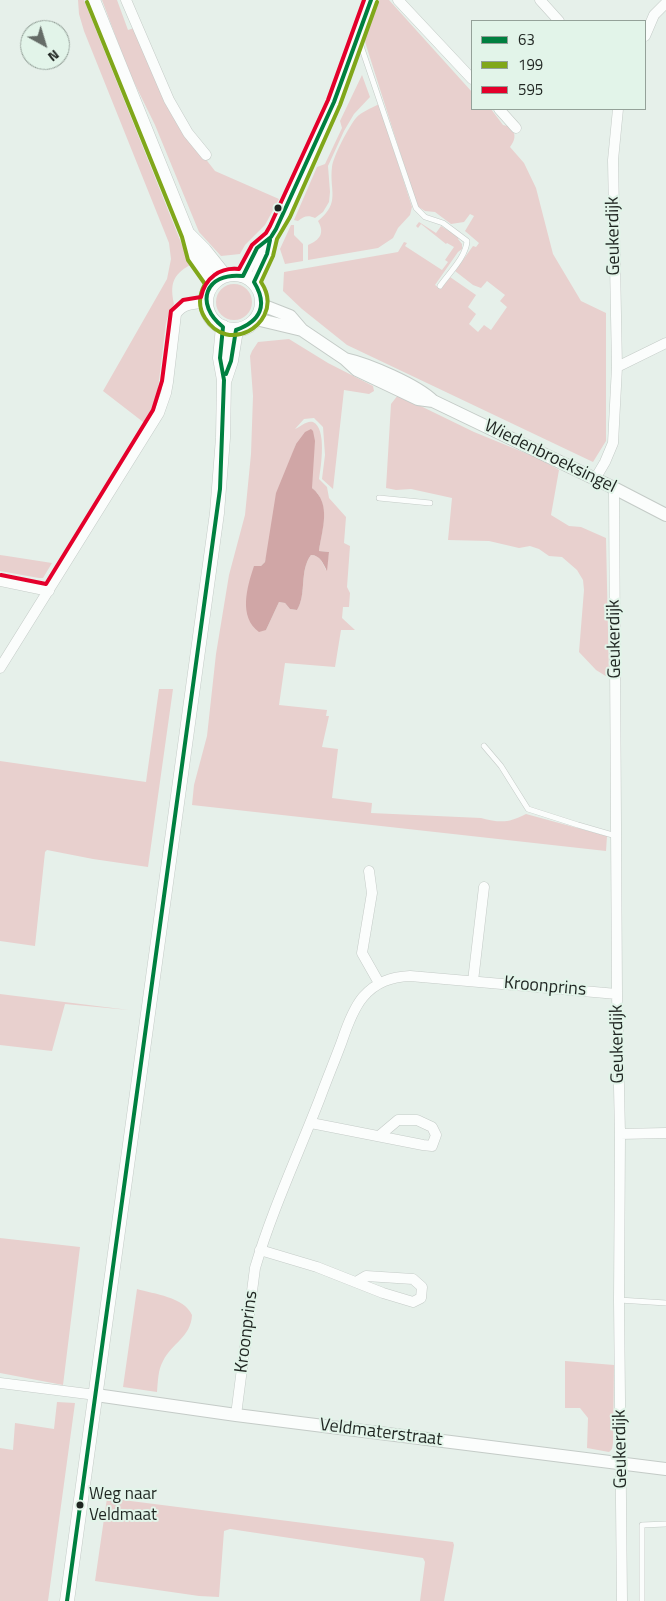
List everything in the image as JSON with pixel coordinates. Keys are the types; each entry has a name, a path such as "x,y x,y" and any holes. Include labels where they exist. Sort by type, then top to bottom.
{"main road":[{"path":"93,0 188,234 194,257 212,284"},
{"path":"188,234 224,275"},
{"path":"231,274 249,279 260,293 262,305 256,319 250,324 229,329 211,318 206,303 206,296 212,284 224,275 231,274"},
{"path":"67,1601 217,513 222,465 224,380 231,361 229,329"}],"street":[{"path":"126,0 168,100 188,133 206,155"},
{"path":"249,279 267,254 271,237 284,214 334,102 372,0"},
{"path":"398,0 471,78"},
{"path":"540,0 558,20"},
{"path":"646,34 654,15 666,3"},
{"path":"500,110 516,128"},
{"name":"Geukerdijk","path":"595,479 613,444 617,367 613,160 618,110"},
{"path":"0,668 159,414 168,382 176,314 185,306 206,303"},
{"name":"Wiedenbroeksingel","path":"262,305 290,316 302,330 345,359 360,362 414,387 433,401 666,515"},
{"name":"Wiedenbroeksingel","path":"256,319 302,330"},
{"path":"617,367 666,343"},
{"name":"Geukerdijk","path":"614,488 622,1601"},
{"path":"0,581 49,591"},
{"path":"369,871 372,893 362,953 379,983"},
{"path":"473,981 484,887"},
{"name":"Kroonprins","path":"236,1415 255,1268 260,1250 351,1016 363,997 379,983 394,977 410,976 617,994"},
{"path":"311,1122 379,1136 432,1146 436,1136 432,1127 417,1120 398,1120 379,1136"},
{"path":"620,1134 666,1133"},
{"path":"260,1250 317,1267 383,1293 413,1302 421,1298 422,1287 413,1279 366,1276 356,1282"},
{"path":"0,1383 96,1395"},
{"name":"Veldmaterstraat","path":"96,1395 236,1415 666,1469"}],"lane":[{"path":"358,38 416,208 425,217 443,224 467,241 464,254 440,286"},
{"path":"379,498 430,503"},
{"path":"484,746 501,766 528,809 616,836"},
{"path":"619,1300 666,1303"},
{"path":"642,1601 642,1525 666,1524"}],"shaded area":[{"path":"78,0 84,0 190,265 179,273 174,281 172,291 174,304 166,323 156,405 147,425 103,391 167,279 171,259 169,243 84,31 79,14"},
{"path":"102,0 117,0 128,30 134,28 165,103 173,117 215,171 279,199 265,225 245,245 240,254 221,256 199,232 155,125 129,72"},
{"path":"379,0 389,0 471,91 471,110 492,110 503,125 512,127 514,138 510,147 524,163 536,188 553,254 581,301 606,313 606,441 593,462 347,345 302,309 283,291 284,272 398,252 404,242 407,243 405,246 442,270 448,262 445,260 454,247 446,244 421,224 418,228 416,226 419,222 436,233 441,226 459,237 462,249 435,285 441,289 450,277 476,295 468,307 476,314 469,324 478,332 484,325 491,330 507,307 500,301 505,295 487,281 481,288 473,285 455,271 473,246 476,247 479,243 465,231 474,216 470,214 464,222 451,224 435,212 425,211 417,206 364,37"},
{"path":"362,75 370,97 354,114 328,166 329,202 323,212 315,218 310,216 298,221 294,220 317,167 325,164 342,128 340,121"},
{"path":"379,104 412,207 410,215 398,228 393,238 378,248 308,260 308,245 316,241 320,236 321,229 318,221 332,202 331,175 338,149 356,118"},
{"path":"291,225 294,225 294,235 303,244 303,261 285,264 280,249"},
{"path":"234,284 247,289 252,302 247,315 234,320 221,315 216,302 221,289"},
{"path":"289,339 328,363 373,386 374,391 369,394 344,390 333,489 322,479 325,455 323,427 314,418 304,419 295,429 308,422 313,422 317,426 322,440 319,479 327,487 329,498 346,517 344,543 350,546 347,587 350,593 349,607 343,607 342,618 355,630 341,630 335,667 285,663 279,705 327,710 326,716 329,716 322,747 338,749 332,798 372,803 371,813 481,818 494,821 509,821 526,814 607,836 606,851 192,805 194,785 207,736 216,654 229,575 245,515 251,454 253,396 250,356 258,342","holes":["296,444 312,477 312,488 322,501 324,517 319,551 329,552 326,570 319,558 311,555 305,568 302,596 297,610 290,609 285,603 279,602 266,630 254,566 261,566 265,562 289,464"]},
{"path":"398,395 474,432 540,459 559,470 551,515 569,526 581,527 606,538 609,678 596,670 579,652 584,590 583,580 577,570 562,557 549,556 539,549 530,546 519,548 489,541 448,540 452,498 411,489 396,490 386,488 391,404"},
{"path":"311,429 315,441 312,488 322,501 324,509 319,551 329,552 327,571 319,558 311,555 305,568 302,597 297,610 290,609 285,603 279,602 266,630 259,632 252,626 246,610 249,583 254,566 261,566 265,562 276,493 296,444 305,432"},
{"path":"0,555 52,563 43,578 39,578 0,571"},
{"path":"159,689 173,689 148,867 47,850 45,852 35,946 0,941 0,761 146,782"},
{"path":"0,994 129,1010 65,1004 52,1051 0,1045"},
{"path":"0,1238 80,1247 63,1385 0,1373"},
{"path":"137,1289 176,1300 188,1309 192,1315 191,1323 185,1334 161,1364 157,1392 123,1387"},
{"path":"565,1361 614,1365 613,1443 612,1449 609,1452 587,1448 588,1418 580,1408 565,1408"},
{"path":"57,1402 75,1403 48,1601 0,1601 0,1448 13,1450 15,1423 54,1429"},
{"path":"107,1498 453,1542 444,1601 420,1601 425,1562 423,1558 230,1529 224,1531 219,1597 199,1596 95,1581"}],"transit line":[{"name":"595","path":"1,575 46,584 153,410 162,381 171,311 183,300 201,297 206,284 214,275 226,270 239,269 252,245 266,233 270,226 328,100 364,0"},
{"name":"63","path":"67,1601 220,489 224,380 220,358 223,327 214,318 209,309 208,291 212,284 220,279 230,276 243,276 257,248 271,237 276,229 334,102 371,0"},
{"name":"199","path":"87,2 182,237 188,260 205,284 201,292 201,310 205,318 215,329 226,334 237,335 248,331 258,324 264,315 267,304 266,292 261,282 273,256 277,239 290,217 340,105 377,2"},
{"name":"63","path":"226,374 231,361 236,330 251,322 260,311 261,298 254,282 267,254 270,240"}],"place":[{"name":"Weg naar Veldmaat","path":"80,1505"}]}
